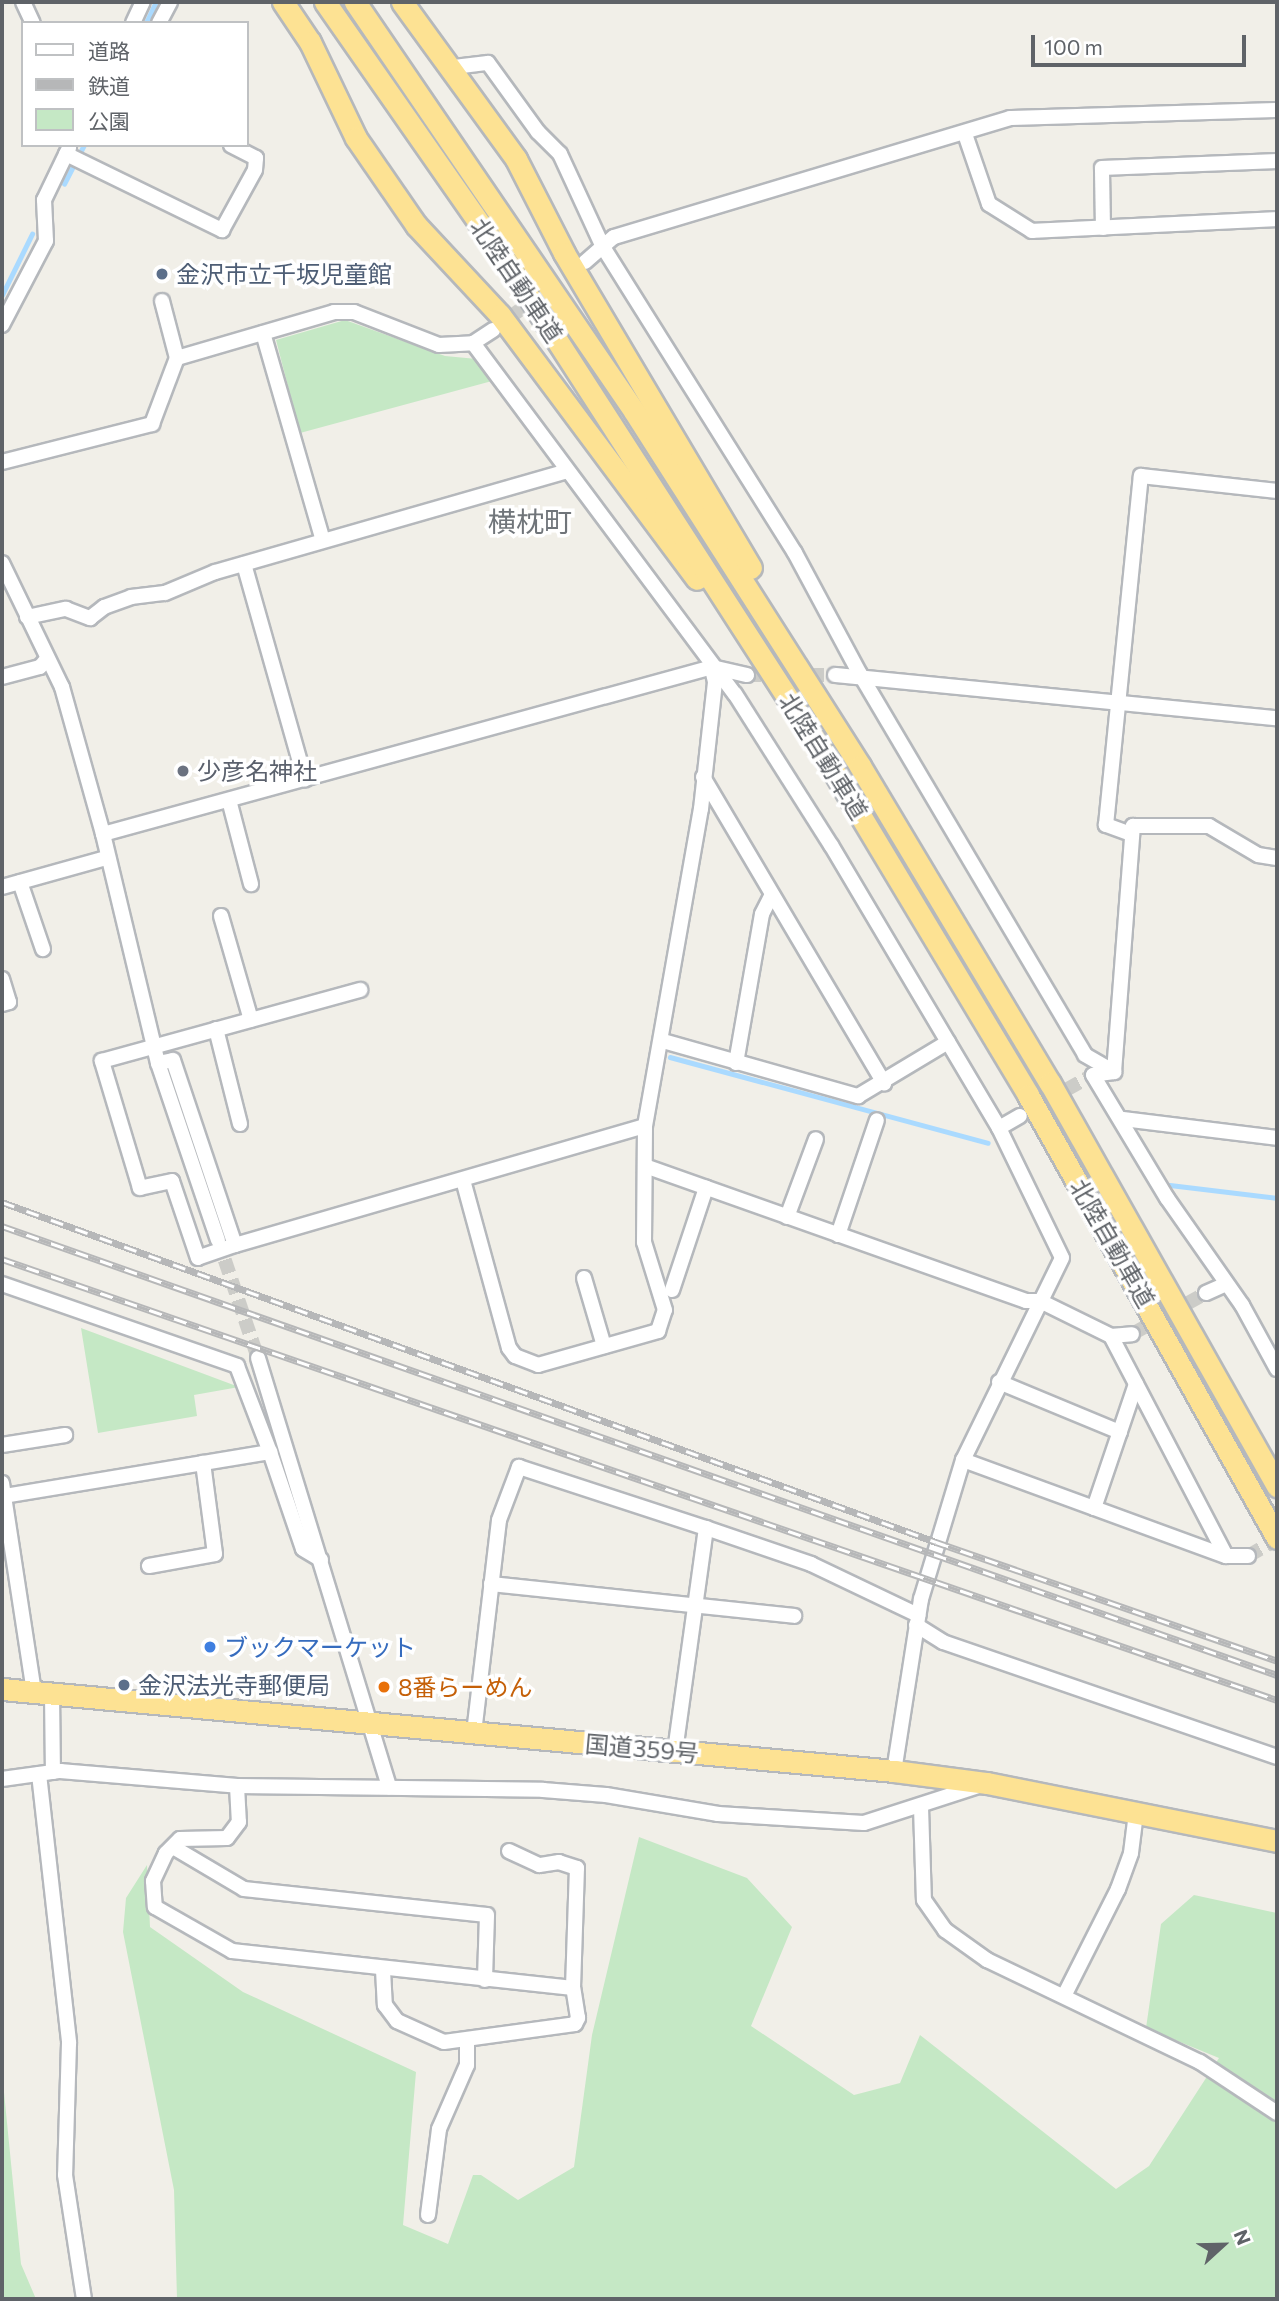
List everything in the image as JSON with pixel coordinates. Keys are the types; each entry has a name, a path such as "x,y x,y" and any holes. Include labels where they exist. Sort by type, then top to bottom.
{"highway":[{"path":"283,2 310,43 356,138 416,225 500,315 818,745"},
{"name":"北陸自動車道","path":"325,2 516,278 818,745 1028,1094 1277,1538"},
{"name":"北陸自動車道","path":"355,2 634,411 932,884 1050,1083 1277,1486"},
{"path":"402,2 454,67 516,159 564,253 677,439 932,884"},
{"path":"421,2 454,67"},
{"name":"国道359号","path":"2,1689 894,1771 987,1783 1277,1841"}],"street":[{"path":"23,2 32,21"},
{"path":"133,21 143,2"},
{"path":"160,21 170,2"},
{"path":"454,67 488,63 538,132 560,154 603,247 795,553 860,674 1086,1055 1114,1072"},
{"path":"585,262 614,237 965,134 1010,118 1277,110"},
{"path":"965,134 989,204 1032,231 1277,219"},
{"path":"2,326 46,241 44,200 73,154 222,230 255,170 256,158 235,147"},
{"path":"1104,228 1102,168 1277,161"},
{"path":"2,462 152,424 177,358 162,301"},
{"path":"177,358 334,312 354,312 439,345 473,343 493,330"},
{"path":"263,333 323,541"},
{"path":"473,343 712,667 735,694 824,834 999,1128 1062,1258 963,1460 917,1620 894,1771"},
{"path":"27,617 66,608 90,618 104,607 131,597 165,593 244,564 567,471"},
{"path":"1131,834 1105,825 1141,476 1277,491"},
{"path":"2,563 46,660 62,687 103,834 106,858 153,1046 218,1240"},
{"path":"244,564 305,780"},
{"path":"2,677 40,667 46,660"},
{"path":"463,1180 509,1348 515,1356 538,1365 658,1331 665,1310 644,1242 645,1126 663,1041 703,776 715,682 712,667"},
{"path":"103,834 712,667 747,675"},
{"path":"835,675 860,674 1277,718"},
{"path":"703,776 884,1083"},
{"path":"229,800 251,884"},
{"path":"1114,1072 1133,827 1209,826 1258,855 1277,858"},
{"path":"2,887 106,858"},
{"path":"20,882 43,949"},
{"path":"736,1063 762,914 771,895"},
{"path":"221,916 251,1020"},
{"path":"2,979 9,1002 2,1004"},
{"path":"360,990 102,1061 140,1188 172,1181 198,1258 645,1126"},
{"path":"216,1029 240,1124"},
{"path":"663,1041 858,1096 884,1083 948,1042"},
{"path":"158,1063 173,1060 235,1245"},
{"path":"1114,1072 1093,1075 1123,1119 1224,1285 1242,1305 1277,1369"},
{"path":"999,1128 1020,1116"},
{"path":"1123,1119 1277,1138"},
{"path":"838,1235 877,1120"},
{"path":"787,1217 816,1139"},
{"path":"645,1166 1026,1301 1040,1301 1111,1336 1132,1334"},
{"path":"673,1290 706,1188"},
{"path":"584,1278 604,1346"},
{"path":"2,1283 237,1366 270,1451 303,1549 321,1560"},
{"path":"1206,1293 1224,1285"},
{"path":"1111,1336 1226,1556"},
{"path":"258,1358 321,1560 361,1702 372,1723 389,1787"},
{"path":"999,1382 1120,1432"},
{"path":"1094,1508 1136,1384"},
{"path":"2,1445 65,1435"},
{"path":"84,2299 65,2175 69,2043 46,1772 43,1694 4,1500 270,1451"},
{"path":"963,1460 1226,1556 1248,1556"},
{"path":"149,1566 215,1554 203,1463"},
{"path":"474,1732 499,1520 519,1466 811,1564 917,1620 943,1642 1277,1757"},
{"path":"675,1751 706,1528"},
{"path":"491,1584 794,1616"},
{"path":"2,1779 46,1772 237,1786 389,1787 606,1795 718,1814 800,1822 864,1823 921,1807 987,1783"},
{"path":"237,1786 239,1822 227,1838 180,1839 153,1881 155,1907 232,1951 383,1970 573,1988"},
{"path":"921,1807 924,1900 945,1930 987,1960 1200,2062 1277,2113"},
{"path":"1064,1996 1118,1889 1130,1853 1136,1813"},
{"path":"173,1847 244,1889 487,1915 485,1980"},
{"path":"383,1970 385,2005 397,2021 444,2042 467,2041 575,2024 578,2018 573,1988 577,1868 559,1862 540,1866 509,1851"},
{"path":"428,2215 439,2129 467,2065 467,2041"}],"green space":[{"path":"345,320 445,356 477,359 492,381 300,433 276,340"},
{"path":"81,1328 239,1387 194,1395 197,1416 98,1433"},
{"path":"639,1837 747,1878 792,1927 751,2026 854,2095 900,2083 920,2035 1116,2189 1149,2166 1219,2058 1146,2028 1161,1924 1194,1895 1277,1913 1277,2299 177,2299 174,2190 123,1932 126,1898 147,1865 150,1927 243,1992 416,2072 403,2225 448,2244 473,2175 481,2175 518,2200 574,2167 592,2035"},
{"path":"2,2072 21,2264 36,2299 2,2299"}],"waterway":[{"path":"147,21 156,2"},
{"path":"64,184 83,147"},
{"path":"2,295 32,234"},
{"path":"670,1057 988,1143"},
{"path":"1170,1185 1277,1198"}],"tunnel":[{"path":"498,326 581,265"},
{"path":"747,675 835,675"},
{"path":"1030,1110 1093,1075"},
{"path":"218,1240 258,1358"},
{"path":"1132,1334 1206,1293"},
{"path":"1248,1556 1277,1539"}],"railway":[{"path":"2,1202 936,1542 1277,1661"},
{"path":"2,1226 1277,1675"},
{"path":"2,1259 1277,1700"}],"place":[{"name":"金沢市立千坂児童館","path":"162,274"},
{"name":"少彦名神社","path":"183,771"},
{"name":"ブックマーケット","path":"210,1647"},
{"name":"金沢法光寺郵便局","path":"124,1685"},
{"name":"8番らーめん","path":"384,1687"}],"district":[{"name":"横枕町","path":"530,521"}]}
